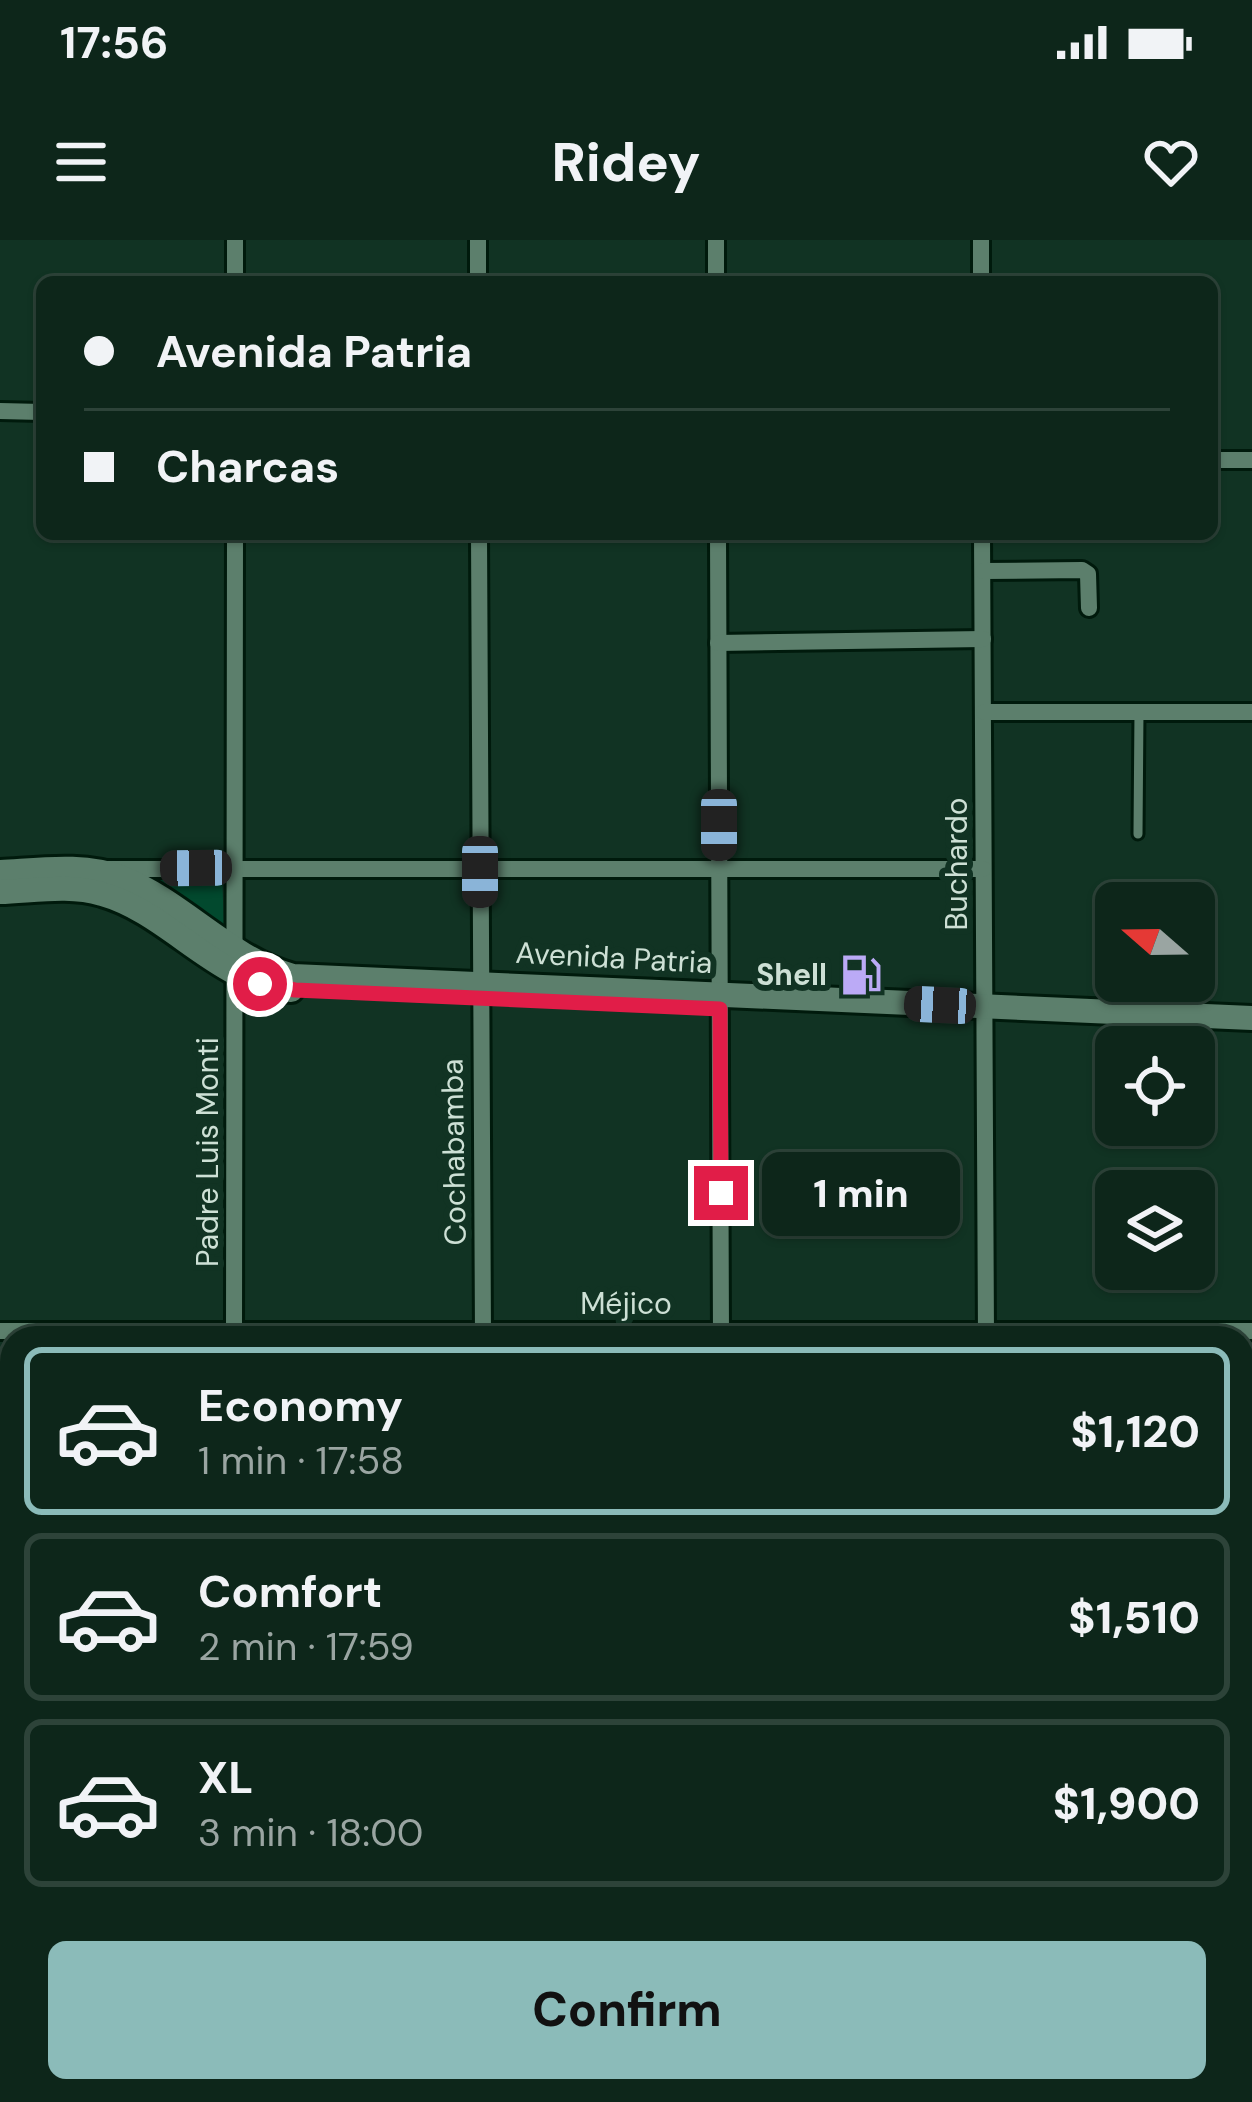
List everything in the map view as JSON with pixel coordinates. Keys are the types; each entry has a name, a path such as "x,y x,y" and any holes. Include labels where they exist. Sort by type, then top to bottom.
{"main road":[{"name":"Avenida Patria","path":"0,872 77,869 121,877 143,888 279,989 480,990 1252,1031"},
{"name":"Avenida Patria","path":"0,892 143,888"},
{"name":"Avenida Patria","path":"984,1014 1252,1018"}],"street":[{"path":"235,240 235,276"},
{"path":"478,240 478,276"},
{"path":"716,240 716,276"},
{"path":"981,240 981,276"},
{"path":"0,411 36,412"},
{"path":"1218,460 1252,460"},
{"name":"Padre Luis Monti","path":"234,1326 236,540"},
{"name":"Cochabamba","path":"479,540 483,1326"},
{"path":"718,540 722,1326"},
{"name":"Buchardo","path":"982,540 986,1326"},
{"path":"982,571 1082,570 1088,574 1089,608"},
{"path":"718,643 983,639"},
{"path":"984,712 1252,712"},
{"path":"143,888 237,867 480,872 983,869"}],"lane":[{"path":"1138,834 1139,711"}],"shaded area":[{"path":"222,876 224,925 149,877"}],"place":[{"name":"Shell","path":"861,975"}],"route":[{"path":"260,984 295,990 720,1009 721,1193"}]}
